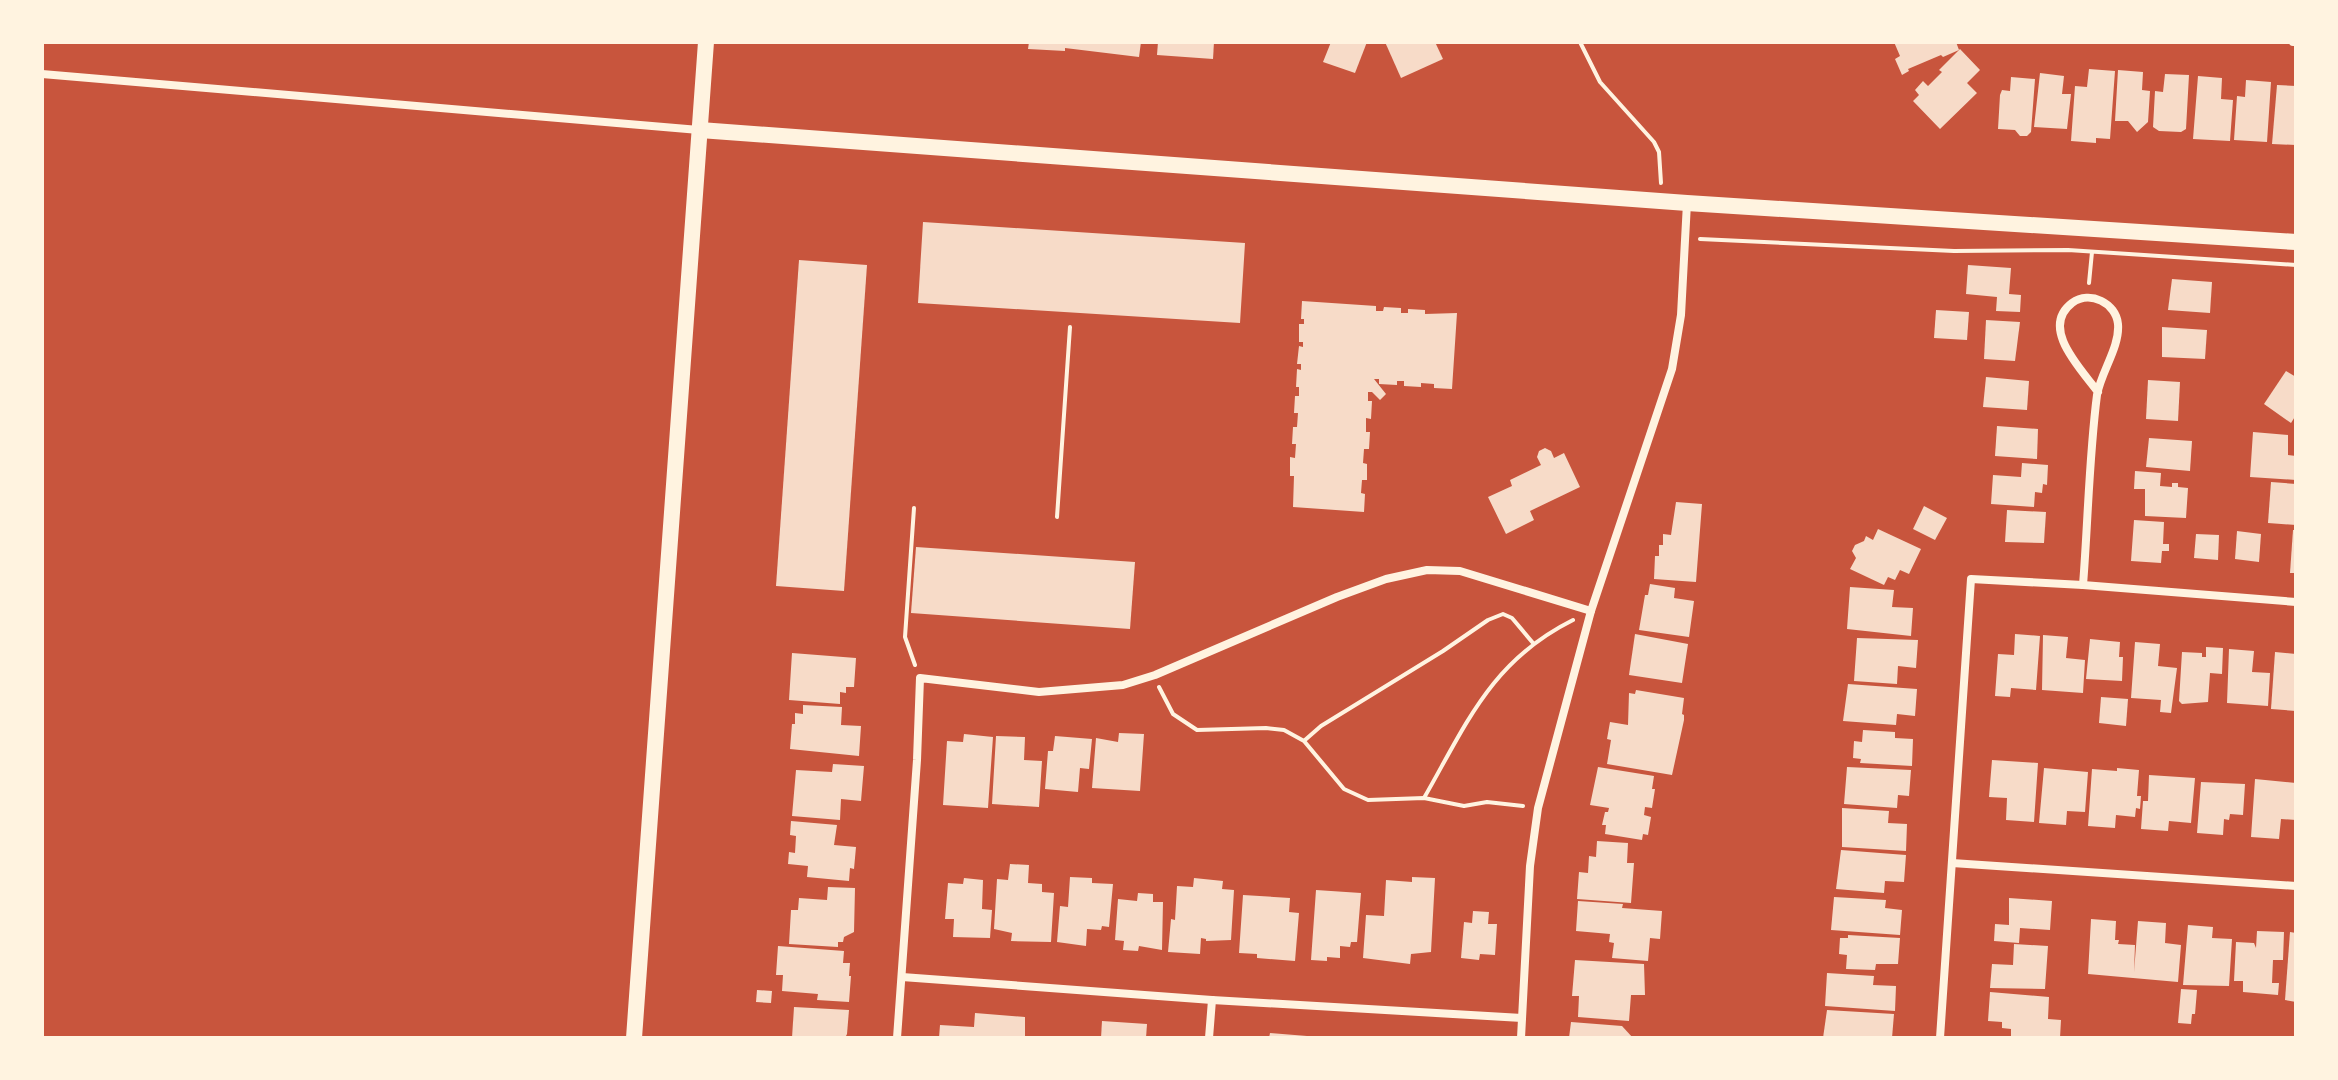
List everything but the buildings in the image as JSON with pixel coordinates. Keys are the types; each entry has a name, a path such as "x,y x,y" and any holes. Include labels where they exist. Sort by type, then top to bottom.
{"main road":[{"path":"634,1038 706,42"},
{"path":"700,130 1687,203 2296,242"}],"street":[{"path":"42,74 700,130"},
{"path":"1521,1038 1530,866 1538,808 1591,611 1672,369 1681,315 1687,203"},
{"path":"2083,585 2098,392 2118,332 2118,321 2107,304 2088,298 2078,299 2063,313 2059,333 2098,392"},
{"path":"897,1038 920,678 1039,692 1123,685 1155,675 1337,597 1386,579 1427,570 1460,571 1591,611"},
{"path":"1940,1038 1971,579 2296,602"},
{"path":"1952,863 2296,886"},
{"path":"902,977 1212,1000 1522,1018"},
{"path":"1209,1038 1212,1000"}],"path":[{"path":"1580,42 1600,82 1654,142 1659,152 1661,201"},
{"path":"1686,239 1954,251 2010,248 2296,265"},
{"path":"2088,298 2092,252"},
{"path":"1057,517 1070,327"},
{"path":"914,508 905,637 920,678"},
{"path":"1424,798 1461,731 1493,682 1533,643 1591,611"},
{"path":"1304,741 1321,726 1503,614 1512,618 1533,643"},
{"path":"1155,675 1161,694 1173,714 1197,730 1284,730 1304,741 1344,789 1368,800 1424,798 1464,806 1487,802 1538,808"}]}
